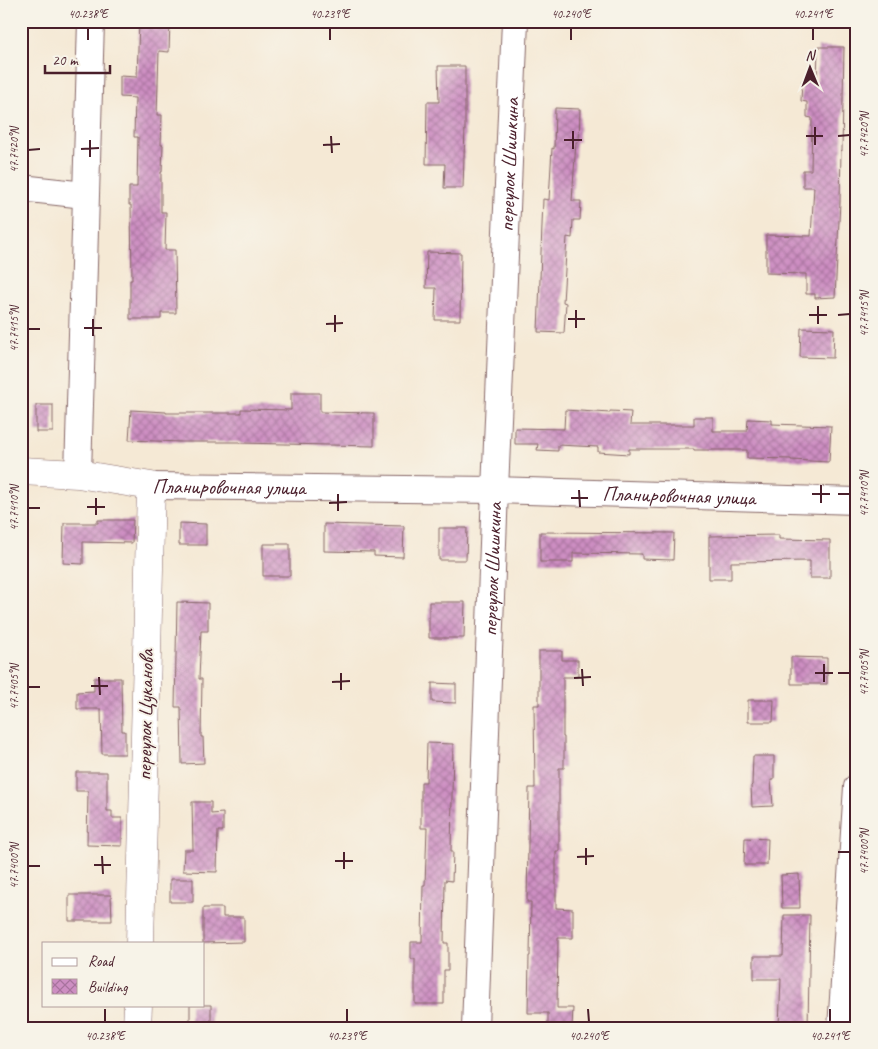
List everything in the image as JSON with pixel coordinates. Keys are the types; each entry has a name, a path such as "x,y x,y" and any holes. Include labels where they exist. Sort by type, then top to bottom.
{"main road":[{"name":"Планировочная улица","path":"21,471 78,474 151,486"},
{"name":"переулок Цуканова","path":"140,942 151,486"},
{"path":"138,1006 138,1028"}],"street":[{"path":"78,474 91,21"},
{"name":"переулок Шишкина","path":"475,1028 515,21"},
{"path":"21,188 86,195"},
{"name":"Планировочная улица","path":"151,486 495,490 857,501"},
{"path":"841,1028 856,804"}],"building":[{"path":"139,21 170,21 169,52 159,51 157,115 162,115 161,212 166,212 165,250 175,250 176,313 161,313 161,319 130,319 130,280 132,280 129,187 137,187 138,137 134,137 135,98 120,97 120,76 137,77"},
{"path":"818,47 844,47 842,151 835,297 815,298 815,294 806,294 806,274 766,273 766,235 811,236 814,187 803,187 803,170 811,170 812,118 807,117 807,102 801,101 802,80 817,81"},
{"path":"438,66 465,66 463,188 444,188 445,164 426,164 427,102 439,102"},
{"path":"555,108 580,109 579,142 576,142 572,201 581,201 580,220 573,220 572,238 567,237 563,302 566,303 564,333 538,332 543,199 549,200 552,148 554,149"},
{"path":"427,252 461,253 460,320 435,320 436,288 426,288"},
{"path":"801,328 834,329 833,358 800,357"},
{"path":"291,393 320,393 320,412 374,413 374,446 129,440 131,410 166,413 241,413 241,409 291,410"},
{"path":"36,405 53,405 53,432 36,432"},
{"path":"565,410 610,413 610,411 631,412 630,425 694,425 694,417 713,417 713,431 747,431 748,419 772,420 772,424 831,426 829,462 747,458 747,450 629,449 629,454 598,452 598,447 558,445 558,451 537,450 538,444 515,444 515,428 564,429"},
{"path":"98,520 133,520 132,543 83,542 83,564 63,563 64,523 98,523"},
{"path":"179,523 206,524 206,545 179,545"},
{"path":"324,524 404,526 403,557 374,556 374,552 324,551"},
{"path":"439,528 467,528 466,560 439,560"},
{"path":"540,532 674,533 673,560 642,559 642,554 573,553 573,562 540,562"},
{"path":"779,535 779,539 830,540 830,578 810,578 810,561 731,562 731,579 709,579 709,536"},
{"path":"263,544 290,544 290,576 263,576"},
{"path":"177,602 208,603 208,631 201,631 199,679 202,679 201,737 203,737 204,763 182,764 181,707 175,707"},
{"path":"429,602 465,602 464,638 429,638"},
{"path":"539,651 562,651 562,660 578,660 578,677 563,677 564,768 559,768 559,851 556,851 556,908 573,909 573,938 558,938 557,1008 573,1008 572,1027 548,1027 548,1013 528,1013 531,902 527,902 529,788 535,788 534,705 539,705"},
{"path":"791,657 827,658 827,684 791,684"},
{"path":"94,678 121,678 122,731 125,731 125,754 102,754 101,709 77,709 77,692 94,691"},
{"path":"432,683 456,684 456,703 432,702"},
{"path":"748,700 774,700 773,722 748,722"},
{"path":"427,743 453,744 452,881 445,880 444,943 448,943 448,970 444,970 444,1004 415,1004 415,959 411,959 411,942 422,942 427,828 421,828 421,782 426,782"},
{"path":"753,756 774,756 774,780 771,780 773,806 752,807"},
{"path":"76,772 107,772 107,811 112,811 112,818 122,818 122,846 87,845 88,791 76,791"},
{"path":"192,802 211,802 211,814 223,813 223,831 218,831 217,872 183,871 184,850 193,850"},
{"path":"745,838 768,839 767,865 744,865"},
{"path":"799,874 800,908 782,908 781,875"},
{"path":"170,879 193,879 193,902 170,902"},
{"path":"69,895 111,895 112,921 69,921"},
{"path":"203,908 223,908 223,917 244,917 244,942 203,942"},
{"path":"784,915 810,915 808,1027 779,1026 781,979 754,979 754,956 783,956"},
{"path":"211,1005 211,1028 190,1028 190,1006"}]}
